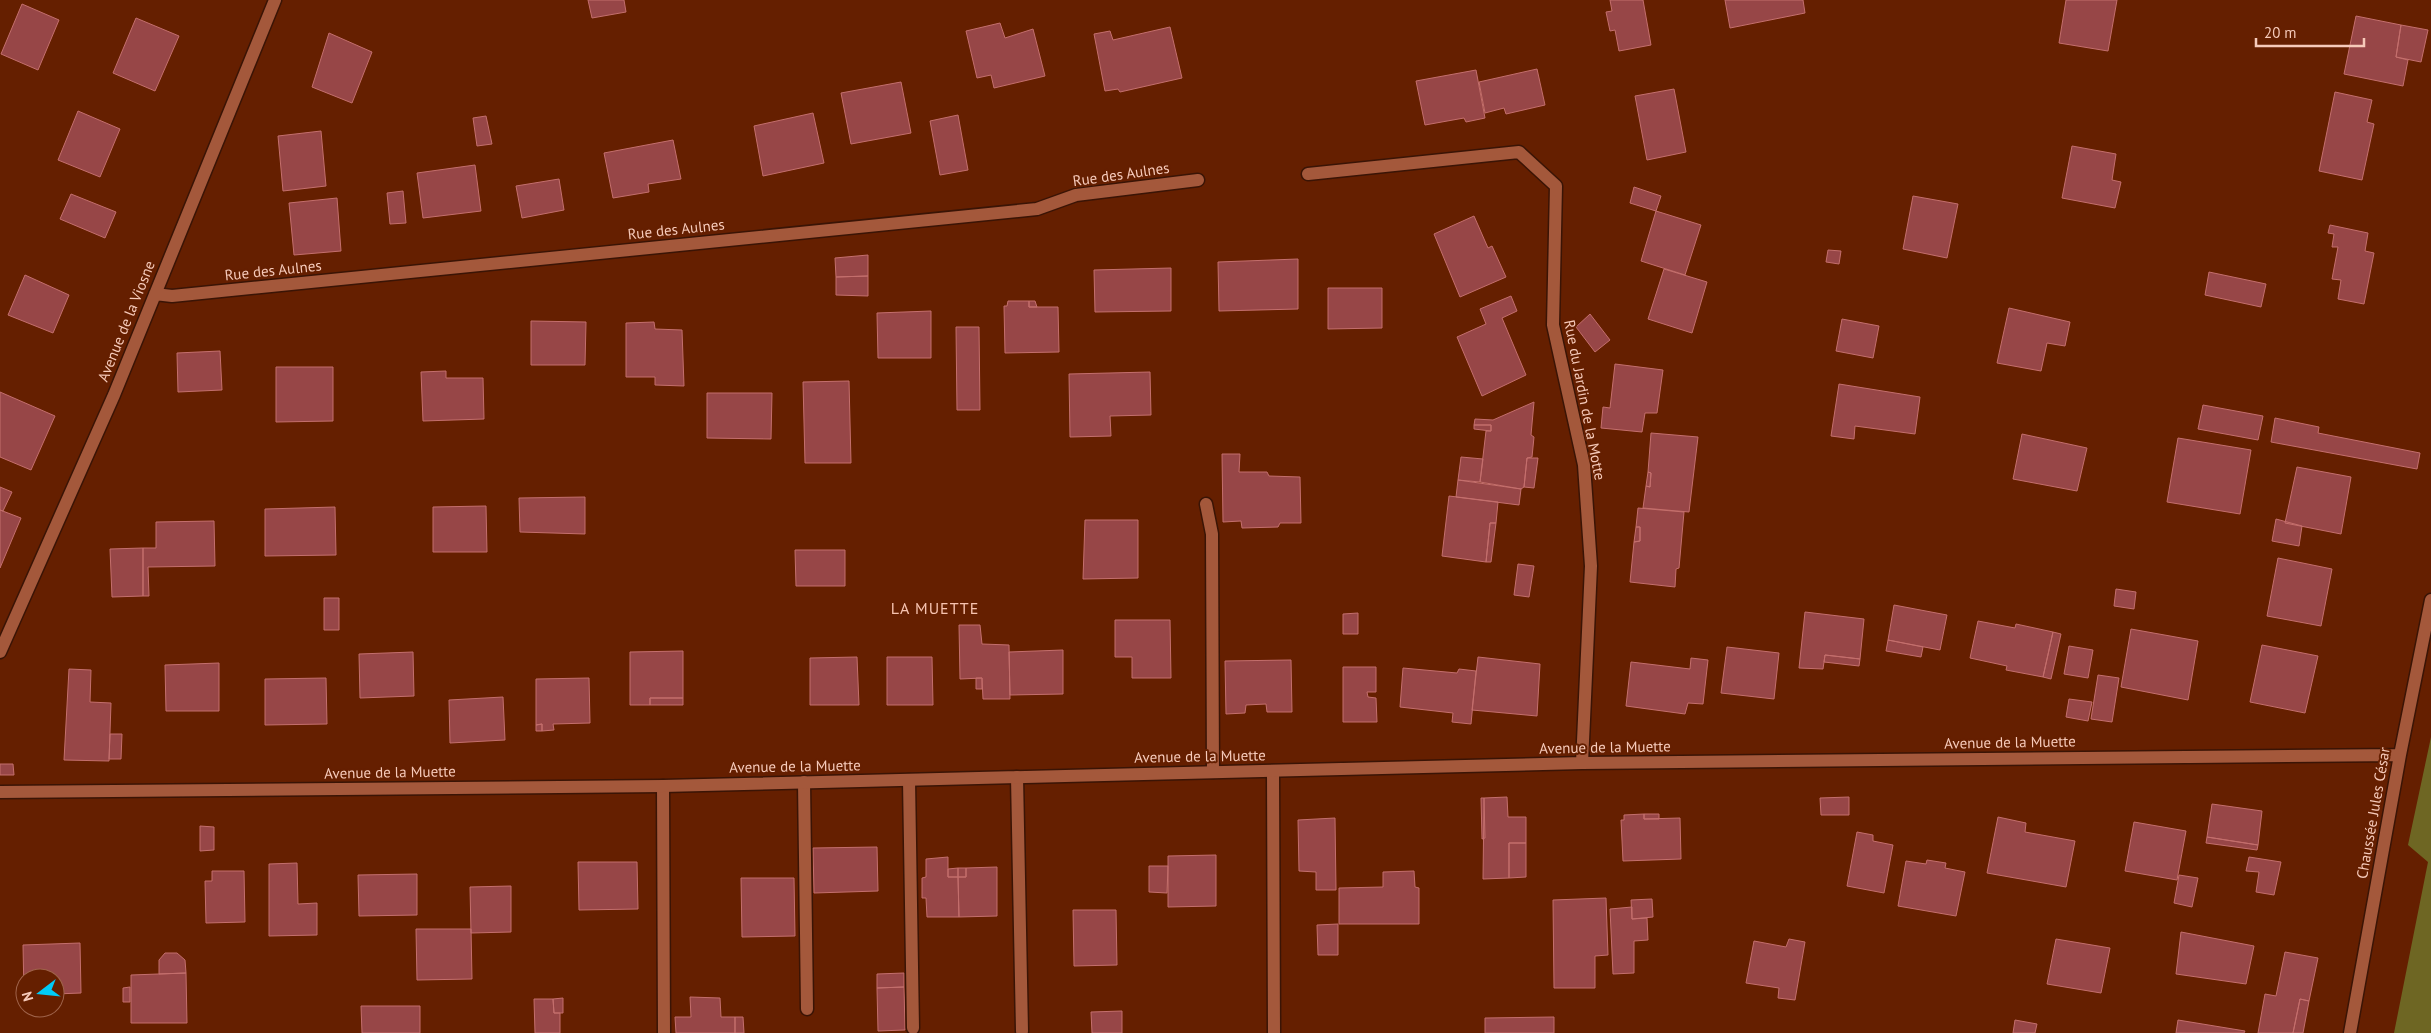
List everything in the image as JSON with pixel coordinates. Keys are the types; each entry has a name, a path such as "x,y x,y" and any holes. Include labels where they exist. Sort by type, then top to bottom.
{"street":[{"name":"Avenue de la Viosne","path":"0,652 114,395 275,0"},
{"name":"Rue du Jardin de la Motte","path":"1308,174 1519,152 1556,186 1553,325 1584,465 1591,566 1582,763"},
{"name":"Rue des Aulnes","path":"155,294 172,296 1038,209 1076,195 1198,180"},
{"path":"1206,504 1212,534 1213,772"},
{"name":"Chaussée Jules César","path":"2350,1033 2400,754 2431,600"},
{"name":"Avenue de la Muette","path":"0,792 663,786 1582,763 2400,754"},
{"path":"1273,771 1274,1033"},
{"path":"1017,777 1022,1031"},
{"path":"909,780 914,1028"},
{"path":"804,782 807,1009"},
{"path":"663,786 664,1033"}],"shaded area":[{"path":"2431,737 2431,1033 2394,1033 2428,862 2408,845"}],"building":[{"path":"588,0 624,0 626,12 592,18"},
{"path":"1610,0 1643,0 1651,45 1619,51 1615,30 1610,31 1606,12 1612,11"},
{"path":"1725,0 1803,0 1805,13 1730,28"},
{"path":"2066,0 2117,0 2108,51 2059,43"},
{"path":"22,4 59,20 38,70 1,54"},
{"path":"2356,16 2401,25 2396,57 2408,60 2403,86 2344,74"},
{"path":"136,18 179,36 155,91 113,73"},
{"path":"1000,23 1005,38 1033,29 1045,76 994,88 991,75 977,78 966,31"},
{"path":"2401,25 2428,30 2421,62 2396,57"},
{"path":"1170,27 1182,78 1120,92 1118,89 1105,91 1094,34 1110,31 1113,40"},
{"path":"329,33 372,52 352,103 312,87"},
{"path":"1537,69 1545,105 1506,114 1504,108 1485,113 1479,82"},
{"path":"1476,70 1485,118 1466,122 1464,118 1425,125 1416,81"},
{"path":"901,82 911,133 851,144 841,93"},
{"path":"1674,89 1686,152 1647,160 1635,96"},
{"path":"2335,92 2372,100 2367,122 2374,124 2362,180 2319,171"},
{"path":"78,111 120,129 100,177 58,160"},
{"path":"813,113 824,163 763,176 754,126"},
{"path":"958,115 968,170 940,175 930,121"},
{"path":"486,116 492,144 477,146 473,118"},
{"path":"321,131 326,186 283,191 278,136"},
{"path":"673,140 681,179 648,184 649,192 613,198 604,153"},
{"path":"2072,146 2116,154 2112,180 2121,182 2115,208 2062,198"},
{"path":"475,165 481,211 423,218 417,173"},
{"path":"559,179 564,210 522,218 516,186"},
{"path":"1634,187 1661,196 1656,211 1630,203"},
{"path":"403,191 406,223 390,224 387,193"},
{"path":"71,194 116,212 105,238 60,219"},
{"path":"1913,196 1958,204 1947,258 1903,249"},
{"path":"337,198 341,251 294,255 289,203"},
{"path":"1656,211 1701,225 1685,275 1641,261"},
{"path":"1474,216 1488,248 1492,246 1506,277 1460,297 1434,234"},
{"path":"2330,225 2368,233 2365,251 2374,253 2364,304 2338,299 2341,280 2332,279 2338,247 2332,247 2334,234 2328,233"},
{"path":"1828,250 1841,251 1839,264 1826,262"},
{"path":"868,255 868,276 836,277 835,258"},
{"path":"1298,259 1298,309 1219,311 1218,262"},
{"path":"1171,268 1171,311 1095,312 1094,270"},
{"path":"1664,269 1707,282 1692,333 1648,319"},
{"path":"2209,272 2266,284 2261,307 2205,295"},
{"path":"25,275 69,295 53,333 8,315"},
{"path":"868,276 868,296 836,295 836,277"},
{"path":"1328,288 1382,288 1382,328 1328,329"},
{"path":"1511,296 1517,311 1502,318 1526,375 1482,396 1457,337 1486,324 1480,309"},
{"path":"1008,301 1029,301 1029,307 1058,307 1059,352 1005,353 1004,306 1007,306"},
{"path":"1029,301 1035,301 1037,307 1029,307"},
{"path":"2009,308 2070,322 2065,346 2047,343 2041,371 1997,363"},
{"path":"931,311 931,358 878,358 877,313"},
{"path":"1590,314 1610,340 1595,352 1576,327"},
{"path":"1842,319 1879,326 1873,358 1836,351"},
{"path":"531,321 586,322 585,365 531,365"},
{"path":"654,322 655,329 682,330 684,386 655,385 655,377 626,377 626,323"},
{"path":"956,327 979,327 980,410 957,410"},
{"path":"220,351 222,390 178,392 177,353"},
{"path":"1615,364 1663,370 1657,413 1645,413 1642,432 1601,428 1603,407 1610,408"},
{"path":"276,367 333,367 333,421 276,422"},
{"path":"446,371 446,378 483,378 484,419 423,421 421,372"},
{"path":"1150,372 1151,415 1110,416 1111,436 1070,437 1069,374"},
{"path":"849,381 851,463 805,463 803,382"},
{"path":"1839,384 1920,397 1915,434 1855,426 1854,439 1831,436"},
{"path":"0,392 55,416 31,470 0,457"},
{"path":"707,393 772,393 771,439 707,438"},
{"path":"1534,402 1531,435 1534,437 1532,457 1527,458 1524,487 1521,489 1480,482 1486,431 1491,431 1491,425 1474,425 1475,419 1493,420"},
{"path":"2203,405 2263,416 2258,440 2198,429"},
{"path":"2275,418 2319,427 2318,433 2420,453 2417,469 2271,442"},
{"path":"1474,425 1491,425 1491,431 1474,429"},
{"path":"1651,433 1698,437 1689,512 1643,508 1646,486 1650,487 1651,473 1648,472"},
{"path":"2022,434 2087,448 2077,491 2013,479"},
{"path":"2178,438 2251,450 2240,514 2167,502"},
{"path":"1222,454 1240,454 1239,472 1267,472 1269,476 1300,477 1301,523 1280,523 1278,527 1242,528 1241,521 1223,522"},
{"path":"1461,457 1483,459 1480,482 1458,480"},
{"path":"1527,458 1538,458 1534,488 1524,487"},
{"path":"2297,467 2351,477 2341,534 2285,523"},
{"path":"1648,472 1651,473 1650,487 1646,486"},
{"path":"1458,480 1521,489 1519,505 1456,497"},
{"path":"0,487 12,492 3,511 0,510"},
{"path":"1449,496 1498,502 1496,523 1490,523 1486,562 1442,556"},
{"path":"585,497 585,534 520,532 519,498"},
{"path":"486,506 487,552 433,552 433,507"},
{"path":"335,507 336,555 265,556 265,509"},
{"path":"1638,508 1684,512 1679,568 1676,569 1675,587 1630,582 1634,542 1640,541 1640,527 1636,527"},
{"path":"0,510 21,518 0,568"},
{"path":"2276,519 2302,526 2299,546 2272,541"},
{"path":"1085,520 1138,520 1138,578 1083,579"},
{"path":"214,521 215,566 148,567 149,596 143,596 143,548 156,548 156,522"},
{"path":"1490,523 1496,523 1491,562 1486,562"},
{"path":"1636,527 1640,527 1640,541 1634,542"},
{"path":"143,548 143,596 112,597 110,549"},
{"path":"795,550 845,550 845,586 796,586"},
{"path":"2278,558 2332,569 2321,626 2267,616"},
{"path":"1518,564 1534,566 1529,597 1514,595"},
{"path":"2116,589 2136,592 2134,609 2114,606"},
{"path":"324,598 339,598 339,630 324,630"},
{"path":"1894,605 1947,615 1940,650 1888,640"},
{"path":"1805,612 1864,619 1860,659 1825,655 1823,669 1799,668"},
{"path":"1358,613 1358,634 1343,634 1343,614"},
{"path":"1115,620 1170,620 1171,678 1132,678 1132,657 1115,657"},
{"path":"1978,621 2015,628 2016,624 2053,632 2043,677 2006,670 2007,666 1970,658"},
{"path":"959,625 980,625 982,644 1009,645 1010,699 983,699 982,678 960,679"},
{"path":"2131,629 2198,641 2188,700 2121,687"},
{"path":"2053,632 2061,634 2051,679 2043,677"},
{"path":"1888,640 1923,647 1921,657 1886,651"},
{"path":"2262,645 2318,656 2305,713 2250,702"},
{"path":"2069,646 2093,650 2088,678 2064,674"},
{"path":"1727,647 1779,653 1774,699 1721,693"},
{"path":"1063,650 1063,694 1010,695 1009,652"},
{"path":"683,651 683,698 650,698 650,705 630,705 630,652"},
{"path":"413,652 414,696 360,698 359,654"},
{"path":"1825,655 1860,659 1859,666 1824,662"},
{"path":"857,657 859,705 810,705 810,658"},
{"path":"887,657 932,657 933,705 887,705"},
{"path":"1478,657 1540,664 1537,716 1472,710"},
{"path":"1691,658 1708,660 1703,704 1688,703 1685,714 1626,706 1631,662 1690,669"},
{"path":"1291,660 1292,712 1267,712 1266,704 1246,705 1245,713 1226,714 1225,661"},
{"path":"219,663 219,711 166,711 165,665"},
{"path":"1343,667 1376,667 1376,692 1367,692 1368,697 1376,698 1377,722 1343,722"},
{"path":"1403,668 1457,673 1459,669 1476,671 1471,724 1452,722 1453,713 1400,707"},
{"path":"69,669 91,670 90,702 111,703 109,761 64,760"},
{"path":"2098,675 2119,678 2112,722 2091,719"},
{"path":"326,678 327,724 265,725 265,679"},
{"path":"589,678 590,723 553,724 554,730 542,731 542,724 536,725 536,679"},
{"path":"976,678 982,678 982,689 976,689"},
{"path":"503,697 505,740 450,743 449,700"},
{"path":"650,698 683,698 683,705 650,705"},
{"path":"2069,699 2092,702 2088,721 2066,717"},
{"path":"542,724 542,731 536,731 536,725"},
{"path":"110,734 122,734 121,759 109,759"},
{"path":"0,764 13,764 14,775 0,775"},
{"path":"1507,797 1508,817 1526,817 1526,843 1509,843 1509,878 1483,879 1484,798"},
{"path":"1849,797 1849,815 1821,815 1820,798"},
{"path":"1481,798 1484,798 1485,838 1482,839"},
{"path":"2212,804 2262,811 2258,845 2207,837"},
{"path":"1644,814 1644,819 1680,818 1681,859 1623,861 1621,820 1624,820 1624,815"},
{"path":"1644,814 1659,814 1659,819 1644,819"},
{"path":"1998,817 2026,823 2025,832 2075,841 2066,887 1987,873"},
{"path":"1335,818 1336,890 1316,890 1316,872 1299,871 1298,820"},
{"path":"2134,822 2186,831 2177,880 2125,871"},
{"path":"200,826 214,827 214,850 200,851"},
{"path":"1857,832 1873,835 1873,841 1893,845 1884,893 1847,886"},
{"path":"2207,837 2258,845 2257,850 2206,843"},
{"path":"1509,843 1526,843 1526,877 1509,878"},
{"path":"877,847 878,891 814,893 813,848"},
{"path":"1216,855 1216,906 1168,907 1168,856"},
{"path":"948,857 948,877 958,877 959,917 927,917 926,898 922,898 922,878 926,877 926,859"},
{"path":"2249,857 2281,862 2274,895 2256,892 2259,872 2246,871"},
{"path":"1927,860 1946,863 1945,868 1965,872 1956,916 1898,906 1906,861 1926,864"},
{"path":"578,862 637,862 638,909 579,910"},
{"path":"297,863 298,904 317,903 317,935 269,936 269,864"},
{"path":"1149,866 1168,866 1167,893 1149,892"},
{"path":"997,867 997,916 959,917 958,877 966,877 966,868"},
{"path":"958,868 958,877 948,877 948,869"},
{"path":"958,868 966,868 966,877 958,877"},
{"path":"212,871 244,871 245,922 206,923 205,881 212,881"},
{"path":"1414,871 1415,887 1419,888 1419,924 1339,924 1339,888 1383,887 1383,872"},
{"path":"417,874 417,915 359,916 358,875"},
{"path":"2179,875 2198,878 2192,907 2174,903"},
{"path":"741,878 794,878 795,936 742,937"},
{"path":"511,886 511,932 471,933 470,887"},
{"path":"1606,898 1608,955 1595,956 1595,988 1554,988 1553,900"},
{"path":"1652,899 1653,917 1632,919 1631,900"},
{"path":"1632,907 1632,919 1647,918 1648,940 1634,941 1634,973 1613,974 1610,909"},
{"path":"1073,910 1116,910 1117,965 1074,966"},
{"path":"1338,924 1338,955 1318,955 1317,925"},
{"path":"416,929 471,929 472,979 417,980"},
{"path":"2181,932 2254,946 2246,984 2176,974"},
{"path":"1789,939 1805,942 1795,1000 1778,998 1779,988 1746,983 1754,941 1786,947"},
{"path":"2056,939 2110,948 2101,993 2047,984"},
{"path":"80,943 81,993 65,994 65,968 23,968 23,945"},
{"path":"2285,952 2318,958 2309,1001 2300,999 2293,1033 2258,1033 2265,994 2276,996"},
{"path":"165,953 177,953 185,960 186,973 159,974 159,960"},
{"path":"186,973 187,1023 131,1023 131,975"},
{"path":"904,973 904,987 877,988 877,974"},
{"path":"130,987 130,1002 123,1002 123,988"},
{"path":"904,987 905,1030 878,1031 877,988"},
{"path":"690,997 720,998 721,1017 735,1017 735,1033 676,1033 675,1017 691,1017"},
{"path":"563,998 563,1013 554,1013 553,999"},
{"path":"534,999 553,999 554,1013 560,1013 560,1033 535,1033"},
{"path":"2300,999 2309,1001 2303,1033 2293,1033"},
{"path":"361,1006 420,1006 420,1033 362,1033"},
{"path":"1122,1011 1122,1033 1092,1033 1091,1012"},
{"path":"735,1017 743,1017 744,1033 735,1033"},
{"path":"1554,1017 1554,1033 1485,1033 1485,1018"},
{"path":"2015,1020 2037,1024 2035,1033 2013,1033"},
{"path":"2178,1020 2245,1031 2244,1033 2176,1033"}],"district":[{"name":"LA MUETTE","path":"935,608"}]}
